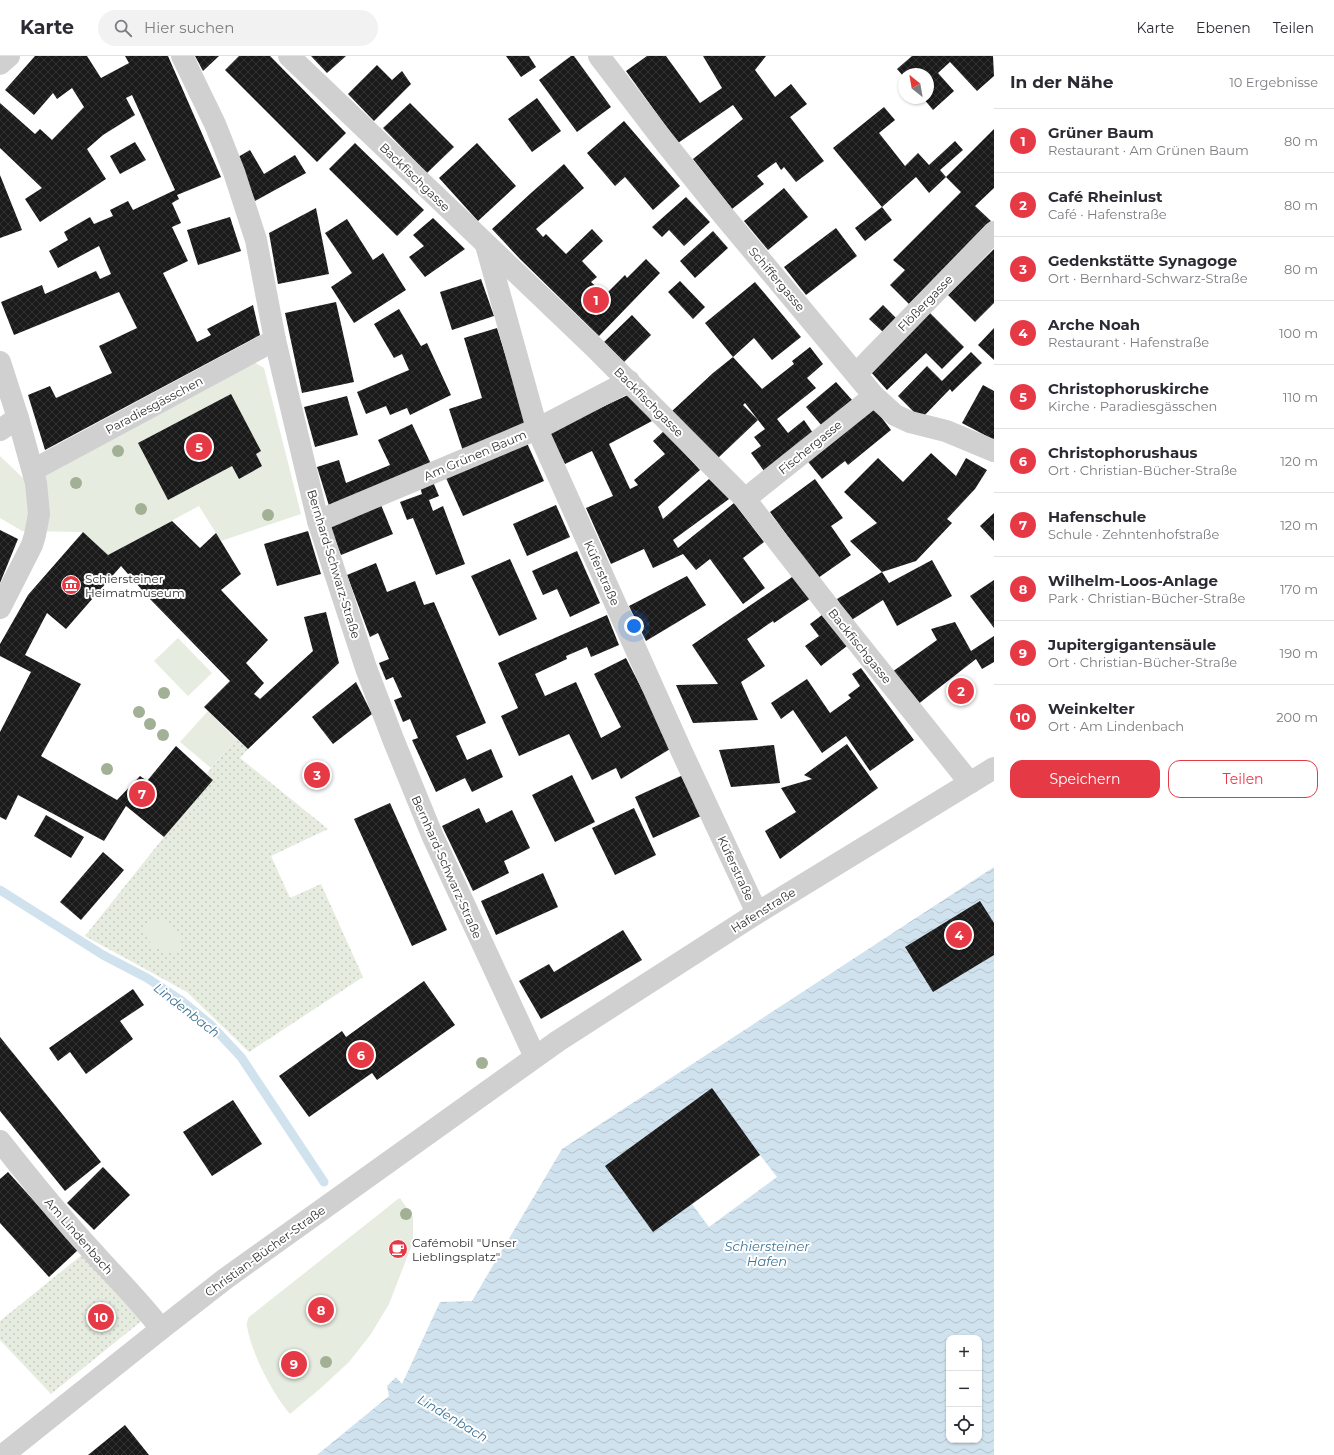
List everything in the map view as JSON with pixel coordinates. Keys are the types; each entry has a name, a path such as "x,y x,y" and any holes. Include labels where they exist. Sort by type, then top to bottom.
{"street":[{"path":"0,64 9,56"},
{"name":"Bernhard-Schwarz-Straße","path":"182,56 215,124 246,206 256,240 275,340 318,521 366,668 395,746 433,837 534,1057"},
{"name":"Backfischgasse","path":"289,56 629,381 745,499 828,607 970,782"},
{"name":"Schiffergasse","path":"599,56 724,216 874,396 895,416 910,422 946,430 994,451"},
{"name":"Flößergasse","path":"856,374 994,232"},
{"name":"Küferstraße","path":"486,245 537,429 681,750 757,913"},
{"name":"Paradiesgässchen","path":"33,470 275,340"},
{"path":"0,362 33,470 39,514 35,535 27,555 0,608"},
{"name":"Am Grünen Baum","path":"318,521 537,429 629,381"},
{"name":"Fischergasse","path":"745,499 874,396"},
{"path":"0,430 18,418"},
{"name":"Hafenstraße","path":"534,1057 757,913 994,768"},
{"name":"Christian-Bücher-Straße","path":"3,1455 156,1322 226,1279 534,1057"},
{"name":"Am Lindenbach","path":"0,1141 35,1185 91,1250 156,1322"}],"shaded area":[{"path":"254,362 264,368 301,514 221,541 199,506 108,555 83,532 22,531 0,518 0,456 23,478 59,468"},
{"path":"178,638 212,673 188,696 154,661"},
{"path":"208,711 236,739 211,768 180,742"},
{"path":"236,739 248,749 240,758 328,829 271,856 290,898 321,884 363,977 249,1052 187,992 85,936 164,837 213,780 207,773"},
{"path":"160,919 172,927 182,940 179,949 174,954 153,947 143,931 151,921"},
{"path":"400,1198 413,1217 413,1242 389,1304 371,1334 349,1362 290,1414 277,1396 258,1360 249,1337 247,1322 249,1317"},
{"path":"83,1254 144,1319 51,1394 0,1340 0,1321"}],"water":[{"name":"Schiersteiner Hafen","path":"994,867 994,1455 317,1455 389,1396 387,1386 396,1377 402,1384 440,1302 472,1301 562,1149"}],"pier":[{"path":"760,1155 777,1177 709,1227 692,1204"}],"building":[{"path":"35,56 87,56 101,78 129,63 125,56 168,56 221,177 177,195 179,199 172,203 181,223 172,227 188,261 163,273 197,342 211,335 207,329 253,305 260,335 45,450 28,395 50,386 56,398 112,373 99,346 137,328 119,292 14,335 1,302 42,285 45,294 96,271 100,279 111,274 99,246 58,268 49,251 68,240 64,232 90,217 94,224 113,216 110,210 128,201 133,210 175,190 132,95 126,98 135,115 103,135 87,149 106,179 40,222 25,199 42,188 0,148 0,103 35,134 40,129 52,140 84,107 72,88 57,99 53,93 34,115 5,90"},
{"path":"195,56 219,56 203,71"},
{"path":"239,56 270,56 346,133 317,162 225,70"},
{"path":"311,56 346,56 327,73"},
{"path":"506,56 529,56 536,67 521,77"},
{"path":"571,56 574,56 611,107 577,132 539,80"},
{"path":"647,56 666,56 700,103 722,88 703,56 766,56 755,70 775,97 791,84 807,104 790,117 824,161 796,182 784,167 781,170 776,162 757,176 764,184 732,209 693,159 743,119 733,105 678,143 626,71"},
{"path":"912,56 993,56 994,76 977,91 950,62 938,73 954,91 933,110 928,104 934,104 934,68 898,68"},
{"path":"377,65 392,80 402,71 411,84 374,121 348,94"},
{"path":"537,98 561,131 532,152 508,119"},
{"path":"410,103 454,147 427,173 383,128"},
{"path":"884,107 895,120 879,133 905,166 918,153 929,165 955,141 963,150 940,170 946,177 929,193 916,177 882,207 833,148"},
{"path":"624,121 680,186 653,210 625,177 615,186 587,153"},
{"path":"994,129 994,188 975,206 991,221 909,304 890,285 905,270 893,260 961,192 946,177"},
{"path":"135,142 146,160 120,174 110,156"},
{"path":"355,143 424,210 397,236 329,169"},
{"path":"477,143 516,186 478,221 439,178"},
{"path":"250,150 264,174 295,155 306,173 255,201 238,157"},
{"path":"564,164 584,188 536,229 543,237 546,234 566,254 592,229 603,241 582,261 597,277 591,282 605,295 625,275 627,278 646,259 660,273 599,336 520,259 492,229"},
{"path":"0,175 22,230 0,238"},
{"path":"784,188 808,217 768,250 744,221"},
{"path":"686,197 710,222 684,246 669,230 662,237 652,227"},
{"path":"882,207 892,220 865,241 855,228"},
{"path":"316,208 329,274 278,284 269,233"},
{"path":"230,217 241,251 198,265 187,230"},
{"path":"433,218 465,249 425,277 409,257 424,246 413,235"},
{"path":"347,219 373,260 383,253 406,290 354,323 331,287 352,273 325,233"},
{"path":"836,228 857,256 806,295 784,267"},
{"path":"713,231 728,248 695,278 680,261"},
{"path":"994,249 994,303 975,322 948,295"},
{"path":"481,279 494,316 452,330 440,292"},
{"path":"680,281 705,307 693,319 668,292"},
{"path":"755,282 801,337 772,360 754,338 733,357 705,323"},
{"path":"336,302 354,382 302,393 285,313"},
{"path":"883,305 896,318 883,332 869,319"},
{"path":"399,309 421,346 427,343 451,395 410,415 407,408 390,415 386,406 366,414 357,392 409,370 402,354 394,358 374,324"},
{"path":"930,313 964,347 942,369 926,353 887,390 870,371"},
{"path":"632,315 651,335 624,362 604,342"},
{"path":"497,328 527,425 463,451 449,409 482,398 464,338"},
{"path":"994,328 994,360 978,345"},
{"path":"810,347 823,364 807,378 816,388 777,419 788,433 804,420 813,433 764,471 751,453 761,446 754,437 765,429 745,403 743,405 758,420 717,459 671,412 713,373 733,357 762,389 794,364 792,361"},
{"path":"971,352 982,363 952,392 950,389 921,419 898,396 927,366 942,381"},
{"path":"836,382 852,400 822,426 806,407"},
{"path":"983,385 994,391 994,440 962,423"},
{"path":"231,394 261,451 256,454 262,466 239,479 232,466 168,500 138,443"},
{"path":"630,394 652,421 609,444 630,489 638,485 634,480 665,454 653,441 664,431 700,470 658,507 663,519 709,479 729,499 673,540 678,548 734,503 764,542 743,558 765,588 743,604 710,559 696,570 683,554 653,568 644,549 611,564 586,508 613,496 592,451 565,464 549,432"},
{"path":"347,396 358,435 315,447 304,407"},
{"path":"872,405 891,430 848,465 845,461 822,479 805,458"},
{"path":"412,424 432,466 330,509 317,467 339,460 346,483 390,465 378,440"},
{"path":"527,443 544,481 463,516 446,478"},
{"path":"931,453 956,476 966,458 987,470 975,489 947,519 952,523 916,561 882,572 850,541 877,523 844,492 878,458 903,482"},
{"path":"815,479 843,518 831,526 851,555 818,578 770,512"},
{"path":"433,482 439,496 429,500 433,511 443,506 465,564 436,575 413,518 407,520 400,502 422,494 420,487"},
{"path":"381,505 393,534 341,555 330,527"},
{"path":"556,505 570,537 527,556 513,524"},
{"path":"994,513 994,541 980,526"},
{"path":"172,521 200,548 216,533 241,574 221,590 268,640 246,663 264,683 254,694 260,699 313,651 304,617 326,612 339,663 248,749 204,707 230,681 149,598 121,566 66,629 47,613 25,655 81,684 41,756 117,800 140,776 147,781 176,746 213,780 164,837 126,806 104,841 18,795 6,820 0,817 0,732 31,672 0,656 0,644 28,595 83,532 108,555"},
{"path":"0,530 18,539 0,583"},
{"path":"308,531 321,574 277,586 264,544"},
{"path":"577,551 600,603 570,617 557,589 543,595 532,571"},
{"path":"510,559 537,619 499,636 471,576"},
{"path":"932,560 952,596 897,626 883,600 850,621 837,599 882,572 889,583"},
{"path":"376,563 387,592 415,581 424,605 434,602 486,723 456,736 467,760 491,749 503,777 472,792 465,778 436,792 412,740 418,738 410,719 403,722 394,700 402,697 393,677 386,680 379,663 389,659 378,633 370,637 347,575"},
{"path":"795,575 811,598 747,639 765,666 741,682 758,720 693,723 676,685 718,684 692,645"},
{"path":"687,576 706,605 646,641 629,606"},
{"path":"994,580 994,628 970,596"},
{"path":"607,615 619,645 591,657 587,647 566,656 567,659 535,674 545,696 576,682 601,738 621,727 594,674 626,658 652,709 670,749 621,779 616,768 592,780 569,734 519,756 501,716 518,708 498,663"},
{"path":"822,615 847,646 821,666 805,646 819,636 810,624"},
{"path":"955,622 971,651 994,636 994,662 982,669 976,659 917,705 892,672 937,640 931,629"},
{"path":"861,668 914,740 870,771 846,736 822,753 793,710 781,719 771,703 807,679 830,713 851,698 848,695 860,686 852,674"},
{"path":"356,682 372,714 333,744 312,717"},
{"path":"847,744 878,788 780,859 765,831 796,812 781,788 812,779 804,775"},
{"path":"774,745 780,783 731,787 719,750"},
{"path":"572,775 595,822 555,842 532,795"},
{"path":"683,775 701,816 653,838 635,797"},
{"path":"390,803 447,930 412,946 354,819"},
{"path":"479,808 486,823 512,810 530,848 504,861 509,873 473,891 442,826"},
{"path":"634,808 656,855 615,875 592,828"},
{"path":"46,815 84,837 71,858 34,836"},
{"path":"103,852 124,870 81,920 60,902"},
{"path":"543,873 558,907 496,935 481,901"},
{"path":"980,901 994,923 994,955 933,992 905,947"},
{"path":"623,930 642,960 541,1019 519,981 549,964 554,972"},
{"path":"424,981 455,1025 377,1080 372,1073 309,1117 279,1076 342,1031 346,1037"},
{"path":"133,989 144,1005 120,1021 133,1039 86,1074 70,1052 58,1061 49,1048"},
{"path":"0,1037 101,1162 65,1191 0,1111"},
{"path":"712,1088 760,1155 653,1232 605,1166"},
{"path":"233,1100 262,1144 212,1176 183,1132"},
{"path":"103,1167 130,1195 94,1230 67,1203"},
{"path":"8,1172 78,1250 49,1277 0,1223 0,1179"},
{"path":"125,1425 149,1455 88,1455"}],"waterway":[{"name":"Lindenbach","path":"0,890 103,955 147,978 182,1001 211,1025 241,1057 324,1182"}],"place":[{"name":"Grüner Baum","path":"596,300"},
{"name":"Christophoruskirche","path":"199,447"},
{"name":"Schiersteiner Heimatmuseum","path":"71,585"},
{"name":"Café Rheinlust","path":"961,691"},
{"name":"Gedenkstätte Synagoge","path":"317,775"},
{"name":"Hafenschule","path":"142,794"},
{"name":"Arche Noah","path":"959,935"},
{"name":"Christophorushaus","path":"361,1055"},
{"name":"Cafémobil \"Unser Lieblingsplatz\"","path":"398,1249"},
{"name":"Wilhelm-Loos-Anlage","path":"321,1310"},
{"name":"Weinkelter","path":"101,1317"},
{"name":"Jupitergigantensäule","path":"294,1364"}]}
